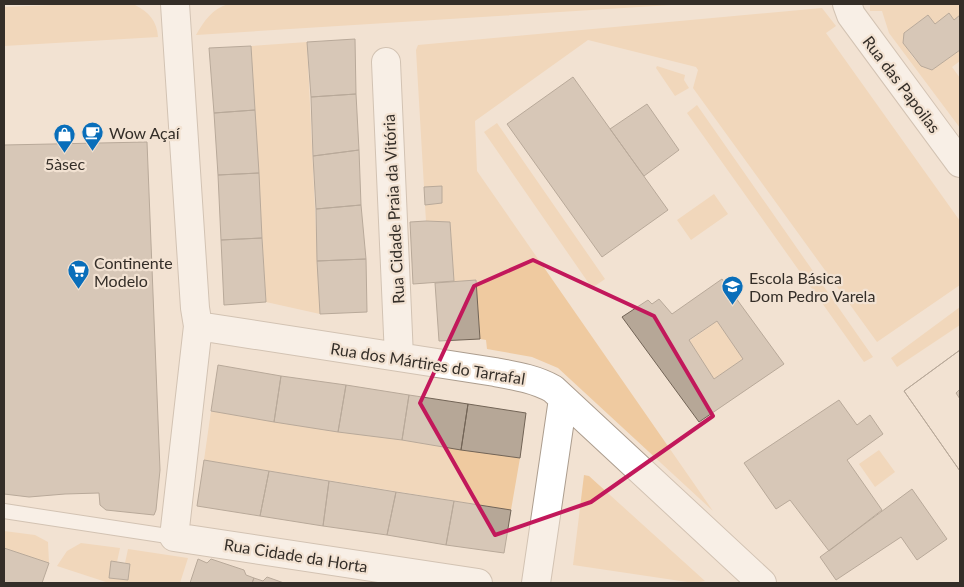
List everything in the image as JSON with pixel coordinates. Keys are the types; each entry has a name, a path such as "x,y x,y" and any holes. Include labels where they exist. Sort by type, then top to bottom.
{"street":[{"path":"174,537 198,326 195,308 176,4"},
{"name":"Rua das Papoilas","path":"847,4 851,15 959,160"},
{"name":"Rua Cidade Praia da Vitória","path":"386,62 399,357"},
{"name":"Rua dos Mártires do Tarrafal","path":"198,326 529,378 553,390 762,583"},
{"path":"536,583 563,399"},
{"name":"Rua Cidade da Horta","path":"174,537 478,583"}],"lane":[{"path":"4,511 174,537"}],"highlighted area":[{"path":"533,260 654,316 713,416 591,502 495,535 420,403 474,286"}],"shaded area":[{"path":"77,4 135,5 144,11 154,22 158,37 4,46 4,7"},
{"path":"228,4 687,4 196,35 209,16 217,9"},
{"path":"870,4 960,4 960,15 954,20 949,14 935,24 928,15 904,33 904,39 912,56 926,68 932,70 960,50 960,61 952,67 960,78 960,128 889,33 882,11 870,11"},
{"path":"822,8 836,26 826,33 960,221 960,285 877,342 693,88 698,70 696,67 588,40 475,121 477,171 713,511 558,368 532,357 487,349 486,340 480,339 476,281 454,281 450,222 426,221 425,205 442,203 442,187 424,187 416,50 418,45"},
{"path":"307,42 320,314 266,302 251,46"},
{"path":"657,66 685,75 684,80 689,88 675,96 656,68"},
{"path":"697,105 873,357 864,362 687,113"},
{"path":"497,123 605,279 592,288 484,132"},
{"path":"714,194 728,214 691,240 677,220"},
{"path":"960,307 960,325 897,367 891,358"},
{"path":"717,321 743,359 714,379 689,341"},
{"path":"211,411 520,458 511,510 204,460"},
{"path":"879,450 895,472 875,487 859,464"},
{"path":"584,475 589,476 705,581 694,583 573,565"},
{"path":"4,531 35,535 48,542 49,563 4,548"},
{"path":"81,543 120,548 117,562 111,561 109,578 128,580 130,564 125,563 128,549 188,558 180,583 109,583 57,566 67,551"}],"building":[{"path":"949,13 954,20 960,15 960,50 932,70 921,66 903,43 904,33 928,15 935,24"},
{"path":"355,39 356,94 311,97 307,42"},
{"path":"251,46 255,110 214,113 209,48"},
{"path":"573,77 668,210 602,257 507,124"},
{"path":"356,94 359,150 313,156 311,97"},
{"path":"647,104 679,150 644,176 610,129"},
{"path":"255,110 259,173 218,175 214,113"},
{"name":"Continente Modelo","path":"147,142 160,470 154,515 106,510 100,505 99,493 29,497 4,494 4,145"},
{"path":"359,150 361,205 316,209 313,156"},
{"path":"259,173 262,238 221,240 218,175"},
{"path":"442,186 442,203 425,205 424,187"},
{"path":"361,205 366,259 317,261 316,209"},
{"path":"410,222 450,222 454,281 413,284"},
{"path":"262,238 266,302 224,305 221,240"},
{"path":"366,259 367,312 320,314 317,261"},
{"path":"722,279 784,364 699,422 622,317 648,300 652,304 659,299 672,314","holes":["717,321 743,359 714,379 689,340"]},
{"path":"476,280 480,339 439,341 435,283"},
{"path":"960,350 960,389 956,393 960,399 960,471 904,391"},
{"path":"960,350 960,471 904,391"},
{"path":"218,365 281,376 274,422 211,411"},
{"path":"281,376 346,385 338,432 274,422"},
{"path":"346,385 409,395 402,440 338,432"},
{"path":"409,395 468,404 461,450 402,440"},
{"path":"839,400 857,425 870,415 883,434 847,460 882,510 829,551 790,500 776,509 744,463"},
{"path":"468,404 526,413 520,458 461,450"},
{"path":"204,460 269,471 260,516 197,506"},
{"path":"269,471 329,481 323,526 260,516"},
{"path":"329,481 396,492 387,535 323,526"},
{"path":"912,489 947,539 917,560 901,537 836,580 820,557"},
{"path":"396,492 454,501 446,545 387,535"},
{"path":"454,501 511,510 504,553 446,545"},
{"path":"4,548 49,563 42,583 4,583"},
{"path":"198,559 207,563 211,559 244,570 246,575 254,578 252,583 190,583"},
{"path":"111,561 130,564 128,580 109,578"},
{"path":"267,577 284,583 252,583 254,578 263,581"}],"place":[{"name":"Wow Açaí","path":"93,151"},
{"name":"5àsec","path":"65,153"},
{"name":"Continente Modelo","path":"78,290"},
{"name":"Escola Básica Dom Pedro Varela","path":"733,305"}]}
